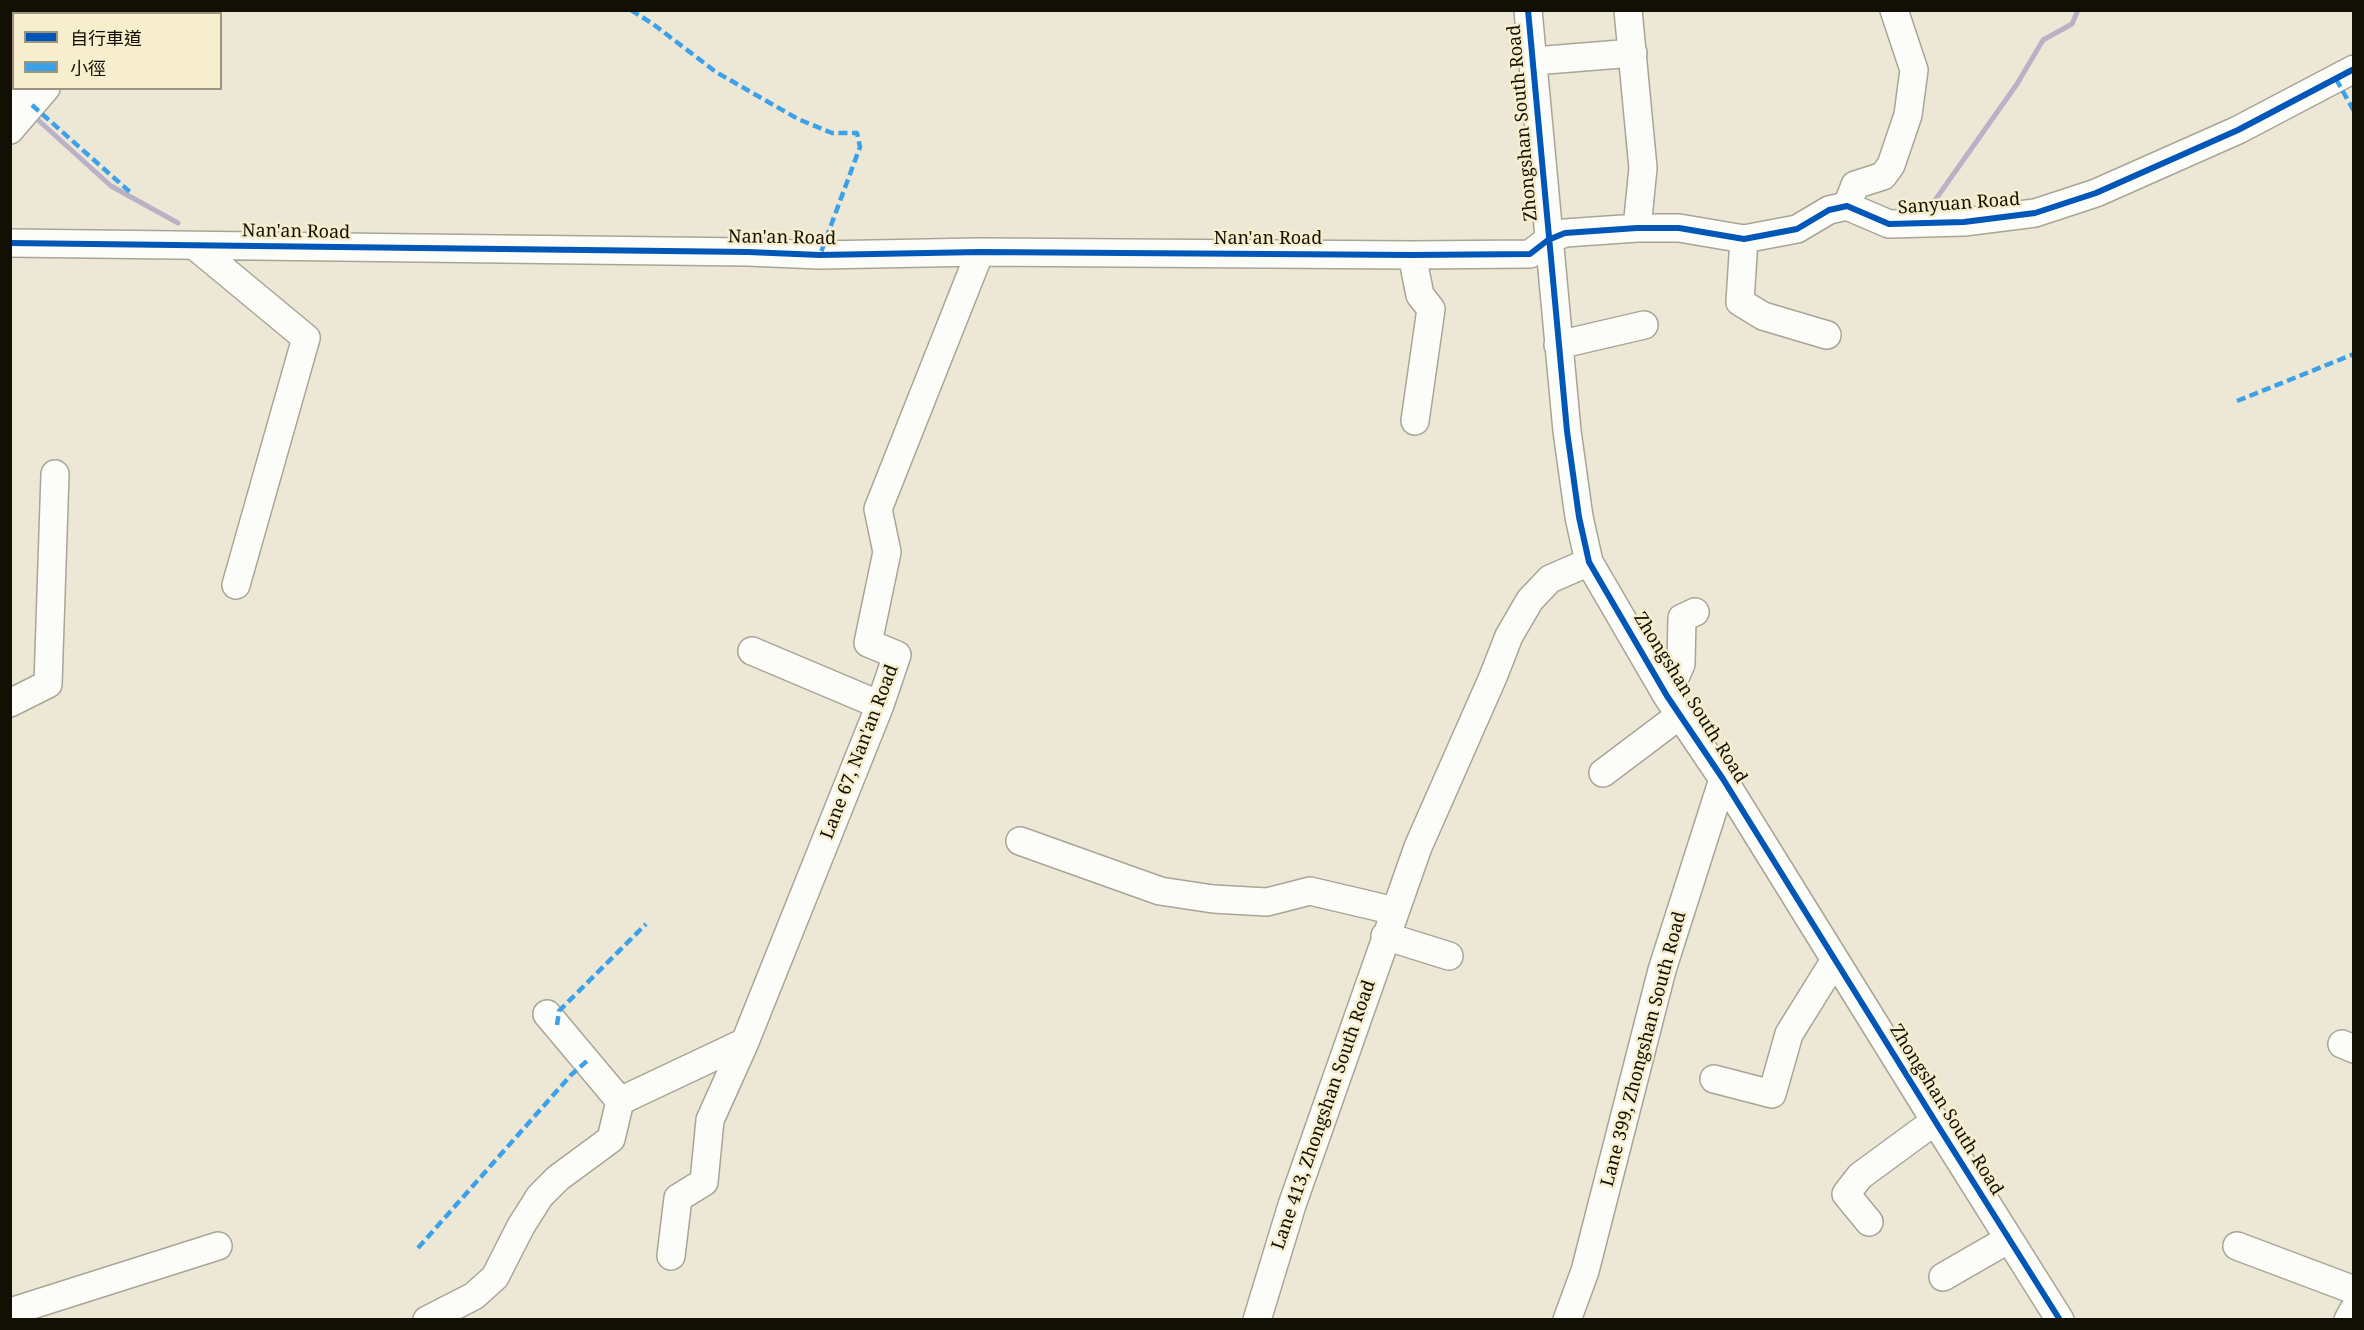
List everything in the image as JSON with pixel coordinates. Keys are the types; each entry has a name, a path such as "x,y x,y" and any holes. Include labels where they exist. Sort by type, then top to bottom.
{"street":[{"name":"Zhongshan South Road","path":"1528,10 1558,345 1576,496 1589,561 1673,706 1723,779 2060,1320"},
{"path":"1628,10 1643,168 1637,228"},
{"path":"1548,240 1565,233 1637,228 1679,228 1744,238 1797,229 1828,210 1847,206 1855,184 1883,176 1891,165 1908,116 1914,69 1894,10"},
{"path":"1534,61 1633,53"},
{"name":"Sanyuan Road","path":"1847,206 1889,224 1964,222 2035,213 2096,193 2238,130 2354,69"},
{"path":"10,130 44,90"},
{"path":"1744,238 1740,302 1763,316 1827,335"},
{"name":"Nan'an Road","path":"10,243 748,252 820,255 980,252 1412,255 1530,254 1548,240"},
{"path":"195,246 306,338 236,585"},
{"name":"Lane 67, Nan'an Road","path":"671,1257 678,1198 704,1182 710,1120 745,1042 880,705 897,655 868,643 887,552 878,509 980,252"},
{"path":"1412,255 1420,295 1431,309 1415,421"},
{"path":"1558,345 1644,325"},
{"path":"10,703 48,684 56,474"},
{"name":"Lane 413, Zhongshan South Road","path":"1257,1320 1292,1205 1385,936 1418,847 1509,636 1530,600 1550,579 1589,561"},
{"path":"1603,773 1673,706 1681,664 1682,618 1695,612"},
{"path":"752,651 880,705"},
{"name":"Lane 399, Zhongshan South Road","path":"1567,1320 1585,1271 1662,970 1723,779"},
{"path":"1020,841 1160,891 1213,899 1267,902 1310,891 1395,911"},
{"path":"1385,936 1449,956"},
{"path":"1714,1079 1772,1094 1789,1034 1835,960"},
{"path":"547,1014 620,1101"},
{"path":"620,1101 745,1042"},
{"path":"427,1320 474,1296 495,1277 521,1226 540,1196 558,1178 611,1139 620,1101"},
{"path":"1869,1222 1846,1194 1860,1176 1935,1121"},
{"path":"1943,1277 2009,1239"},
{"path":"10,1312 218,1246"},
{"path":"2237,1246 2354,1290"},
{"path":"2348,1320 2354,1309"}],"waterway":[{"path":"1926,213 2017,84 2043,40 2072,24 2078,10"},
{"path":"37,119 111,186 178,223"}],"marked path":[{"path":"631,10 716,72 798,119 832,133 857,133 860,147 820,255"},
{"path":"2336,79 2354,111"},
{"path":"32,105 130,192"},
{"path":"2237,401 2354,354"},
{"path":"557,1025 559,1011 646,924"},
{"path":"418,1248 571,1075 587,1061"}],"cycle path":[{"path":"1528,10 1567,431 1579,517 1589,562 1667,696 1723,779 2060,1320"},
{"path":"10,243 748,252 820,255 980,252 1412,255 1530,254 1548,240 1565,233 1637,228 1679,228 1744,239 1797,229 1829,210 1847,206 1889,224 1964,222 2035,213 2096,193 2238,130 2354,69"}]}
